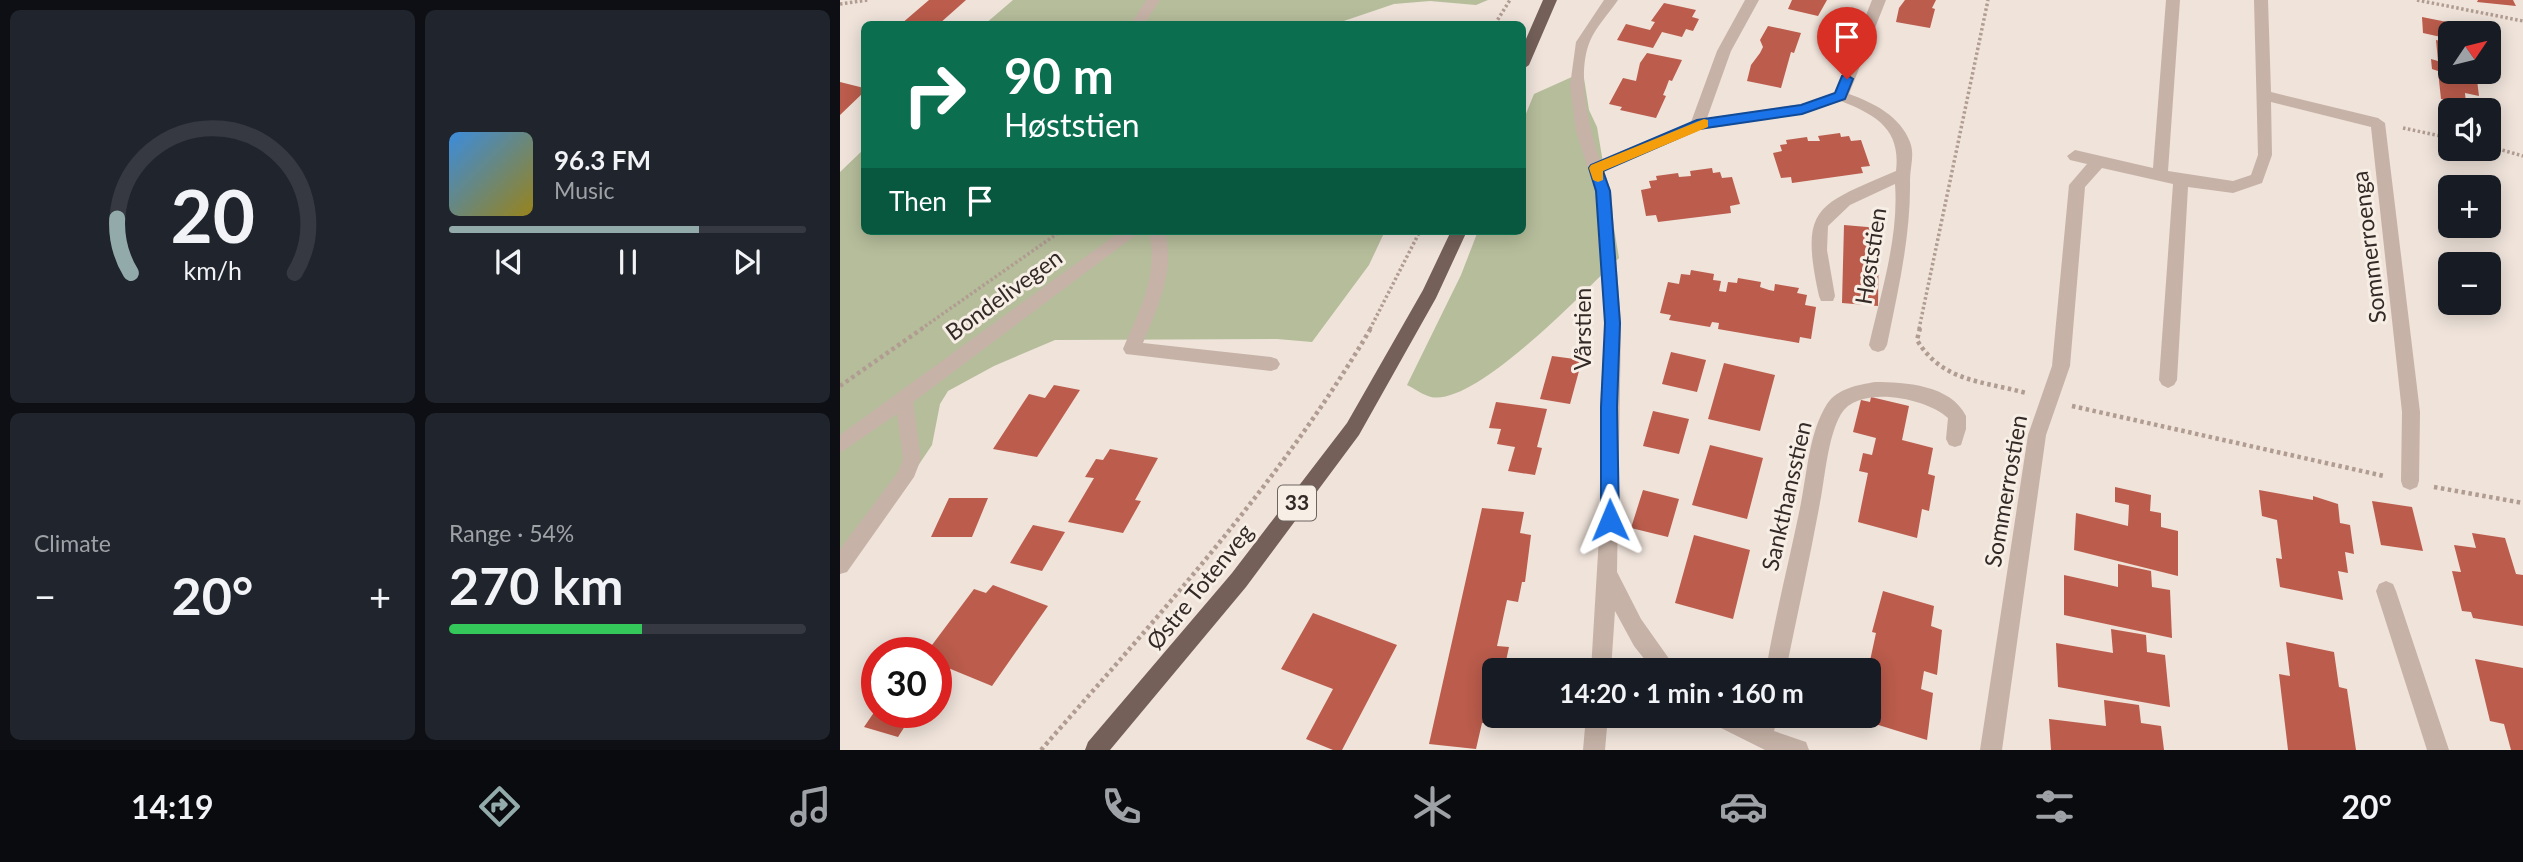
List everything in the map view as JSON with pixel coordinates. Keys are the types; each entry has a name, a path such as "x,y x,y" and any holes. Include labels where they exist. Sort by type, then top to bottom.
{"main road":[{"path":"1526,56 1550,0"},
{"name":"Østre Totenveg","path":"1097,750 1239,580 1353,429 1430,293 1457,235"}],"street":[{"path":"1139,21 1153,0"},
{"name":"Vårstien","path":"1602,658 1610,520 1609,396 1613,323 1603,191 1583,131 1577,86 1583,42 1611,0"},
{"path":"1697,125 1724,51 1752,0"},
{"path":"1596,168 1697,125 1802,109 1841,96 1880,0"},
{"path":"2160,176 2173,0"},
{"path":"2075,156 2160,176 2233,187 2257,180 2266,155 2262,0"},
{"name":"Høststien","path":"1841,96 1875,109 1892,124 1902,140 1906,157 1903,174 1904,201 1878,345"},
{"path":"2266,96 2378,123"},
{"name":"Sommerroenga","path":"2378,123 2411,412 2410,481"},
{"path":"2048,400 2061,366 2077,185 2098,162"},
{"name":"Høststien","path":"1827,296 1821,264 1820,226 1832,208 1903,174"},
{"path":"2168,380 2181,180"},
{"name":"Bondelivegen","path":"840,444 1128,235"},
{"path":"1158,235 1162,246 1162,272 1132,349 1271,364"},
{"name":"Sankthansstien","path":"1778,658 1819,463 1835,406 1848,394 1859,390 1885,389 1942,401 1955,413 1958,422 1955,439"},
{"path":"840,565 876,520 905,477 912,459 904,400"},
{"name":"Sommerrostien","path":"1991,750 2037,435 2048,400"},
{"path":"1607,574 1619,601 1654,658"},
{"path":"2386,591 2438,750"},
{"path":"1594,750 1596,728"},
{"path":"1743,728 1761,738 1798,750"},
{"path":"1761,738 1763,728"}],"path":[{"path":"840,4 868,0"},
{"path":"1497,21 1510,0"},
{"name":"Sommerrostien","path":"1988,0 1917,340 1924,355 1940,368 1981,383 2015,389 2048,400"},
{"path":"2417,0 2523,21"},
{"path":"2378,123 2438,136"},
{"path":"2501,150 2523,156"},
{"path":"840,386 1055,235"},
{"path":"1041,750 1225,536 1306,433 1390,298 1418,235"},
{"path":"2048,400 2266,451 2465,494 2523,503"}],"green space":[{"path":"1013,0 1488,0 1476,5 1430,1 1394,4 1344,21 988,21"},
{"path":"1583,72 1589,110 1597,127 1619,258 1502,366 1475,384 1451,395 1431,397 1407,385 1461,275 1476,235 1526,235 1526,114 1534,94"},
{"path":"861,152 861,235 1383,235 1369,265 1312,342 1277,339 1055,340 994,366 948,391 940,404 932,445 903,488 840,561 840,172"}],"building":[{"path":"929,0 966,0 942,21 904,21"},
{"path":"1792,0 1827,0 1818,16 1788,9"},
{"path":"1905,0 1936,0 1932,8 1935,9 1930,28 1896,22 1899,8"},
{"path":"2513,0 2516,6 2477,2"},
{"path":"1664,3 1696,10 1692,17 1699,19 1693,31 1686,29 1682,37 1662,32 1653,48 1617,40 1626,24 1650,30 1655,22 1651,21"},
{"path":"2422,17 2442,21 2438,21 2438,36 2423,33"},
{"path":"1768,26 1801,33 1794,53 1791,52 1781,88 1747,81 1751,65 1763,47 1760,40"},
{"path":"1647,53 1682,60 1672,81 1669,80 1663,95 1666,96 1656,118 1620,110 1622,107 1609,104 1623,78 1636,81 1640,63"},
{"path":"2431,59 2438,61 2438,71 2432,69"},
{"path":"840,82 861,87 861,95 840,115"},
{"path":"2439,84 2478,84 2479,96 2465,93 2465,98 2441,98"},
{"path":"1840,133 1841,137 1849,136 1851,141 1861,140 1870,166 1861,167 1863,173 1792,183 1791,177 1781,178 1773,153 1782,151 1780,145 1787,144 1786,140 1807,137 1808,141 1820,141 1818,136"},
{"path":"1712,168 1713,173 1720,172 1722,178 1732,177 1740,204 1730,206 1731,213 1658,222 1656,215 1646,216 1641,190 1651,188 1649,181 1657,180 1656,176 1678,173 1679,177 1691,176 1690,171"},
{"path":"1844,225 1879,228 1878,306 1842,303"},
{"path":"1691,270 1714,274 1713,280 1721,281 1719,291 1726,292 1728,282 1737,283 1738,278 1761,282 1760,287 1774,291 1775,284 1799,288 1797,293 1807,295 1805,305 1816,307 1811,339 1800,337 1799,343 1718,329 1719,323 1712,322 1710,327 1669,320 1671,315 1660,313 1668,282 1679,284 1681,274 1690,275"},
{"path":"1671,352 1706,360 1697,392 1662,384"},
{"path":"1552,356 1582,360 1570,404 1540,399"},
{"path":"1724,363 1775,375 1760,431 1708,419"},
{"path":"1054,385 1080,390 1037,457 993,449 1029,394 1045,398"},
{"path":"1871,397 1909,406 1902,440 1933,448 1928,474 1935,476 1929,511 1922,509 1917,538 1858,522 1868,473 1859,471 1863,453 1872,455 1876,438 1853,432 1861,400 1870,402"},
{"path":"1496,402 1547,409 1537,447 1542,448 1535,475 1508,471 1515,447 1497,444 1501,429 1489,428"},
{"path":"1653,411 1689,419 1679,454 1643,446"},
{"path":"1710,445 1763,458 1747,519 1692,505"},
{"path":"1110,449 1158,458 1135,500 1141,501 1123,533 1068,522 1094,478 1085,477 1096,459 1103,460"},
{"path":"2115,487 2151,495 2150,511 2161,513 2161,527 2178,531 2178,576 2074,550 2076,513 2128,526 2129,505 2115,502"},
{"path":"1643,490 1679,499 1668,537 1631,528"},
{"path":"2259,490 2313,500 2313,496 2338,504 2340,523 2350,525 2354,554 2345,552 2348,573 2338,571 2343,600 2280,587 2276,558 2282,559 2277,520 2262,516"},
{"path":"949,498 988,498 972,537 931,537"},
{"path":"2372,501 2412,507 2423,551 2381,545"},
{"path":"1482,508 1524,512 1520,533 1531,535 1525,582 1522,582 1518,602 1507,600 1497,646 1509,647 1507,658 1482,658 1482,723 1476,749 1429,744"},
{"path":"1033,525 1065,532 1042,571 1010,563"},
{"path":"2472,533 2505,538 2516,574 2523,575 2523,626 2473,618 2471,612 2462,611 2452,571 2461,572 2454,545 2476,548"},
{"path":"1694,535 1750,550 1733,619 1675,603"},
{"path":"2118,564 2151,571 2152,587 2170,590 2172,638 2064,615 2064,575 2118,587"},
{"path":"993,585 1048,606 992,686 952,670 952,637 938,637 974,589 986,593"},
{"path":"1883,591 1934,606 1931,626 1942,630 1937,675 1924,671 1921,689 1933,693 1927,740 1881,726 1881,658 1871,658 1876,633 1872,632"},
{"path":"1313,613 1397,645 1342,750 1333,750 1306,739 1333,689 1281,669"},
{"path":"2111,629 2146,635 2147,652 2165,655 2170,707 2058,687 2056,643 2113,653"},
{"path":"2286,642 2334,652 2339,687 2347,689 2356,750 2288,750 2279,674 2290,676"},
{"path":"2475,659 2523,668 2523,750 2511,750 2504,724 2490,721"},
{"path":"2104,700 2139,705 2141,723 2161,726 2164,750 2051,750 2049,719 2106,726"},
{"path":"867,728 904,728 898,737"}],"slow traffic":[{"path":"1598,176 1596,168 1704,124"}],"route":[{"path":"1610,520 1609,407 1613,323 1603,191 1596,168 1697,125 1802,109 1841,96 1847,79"}]}
